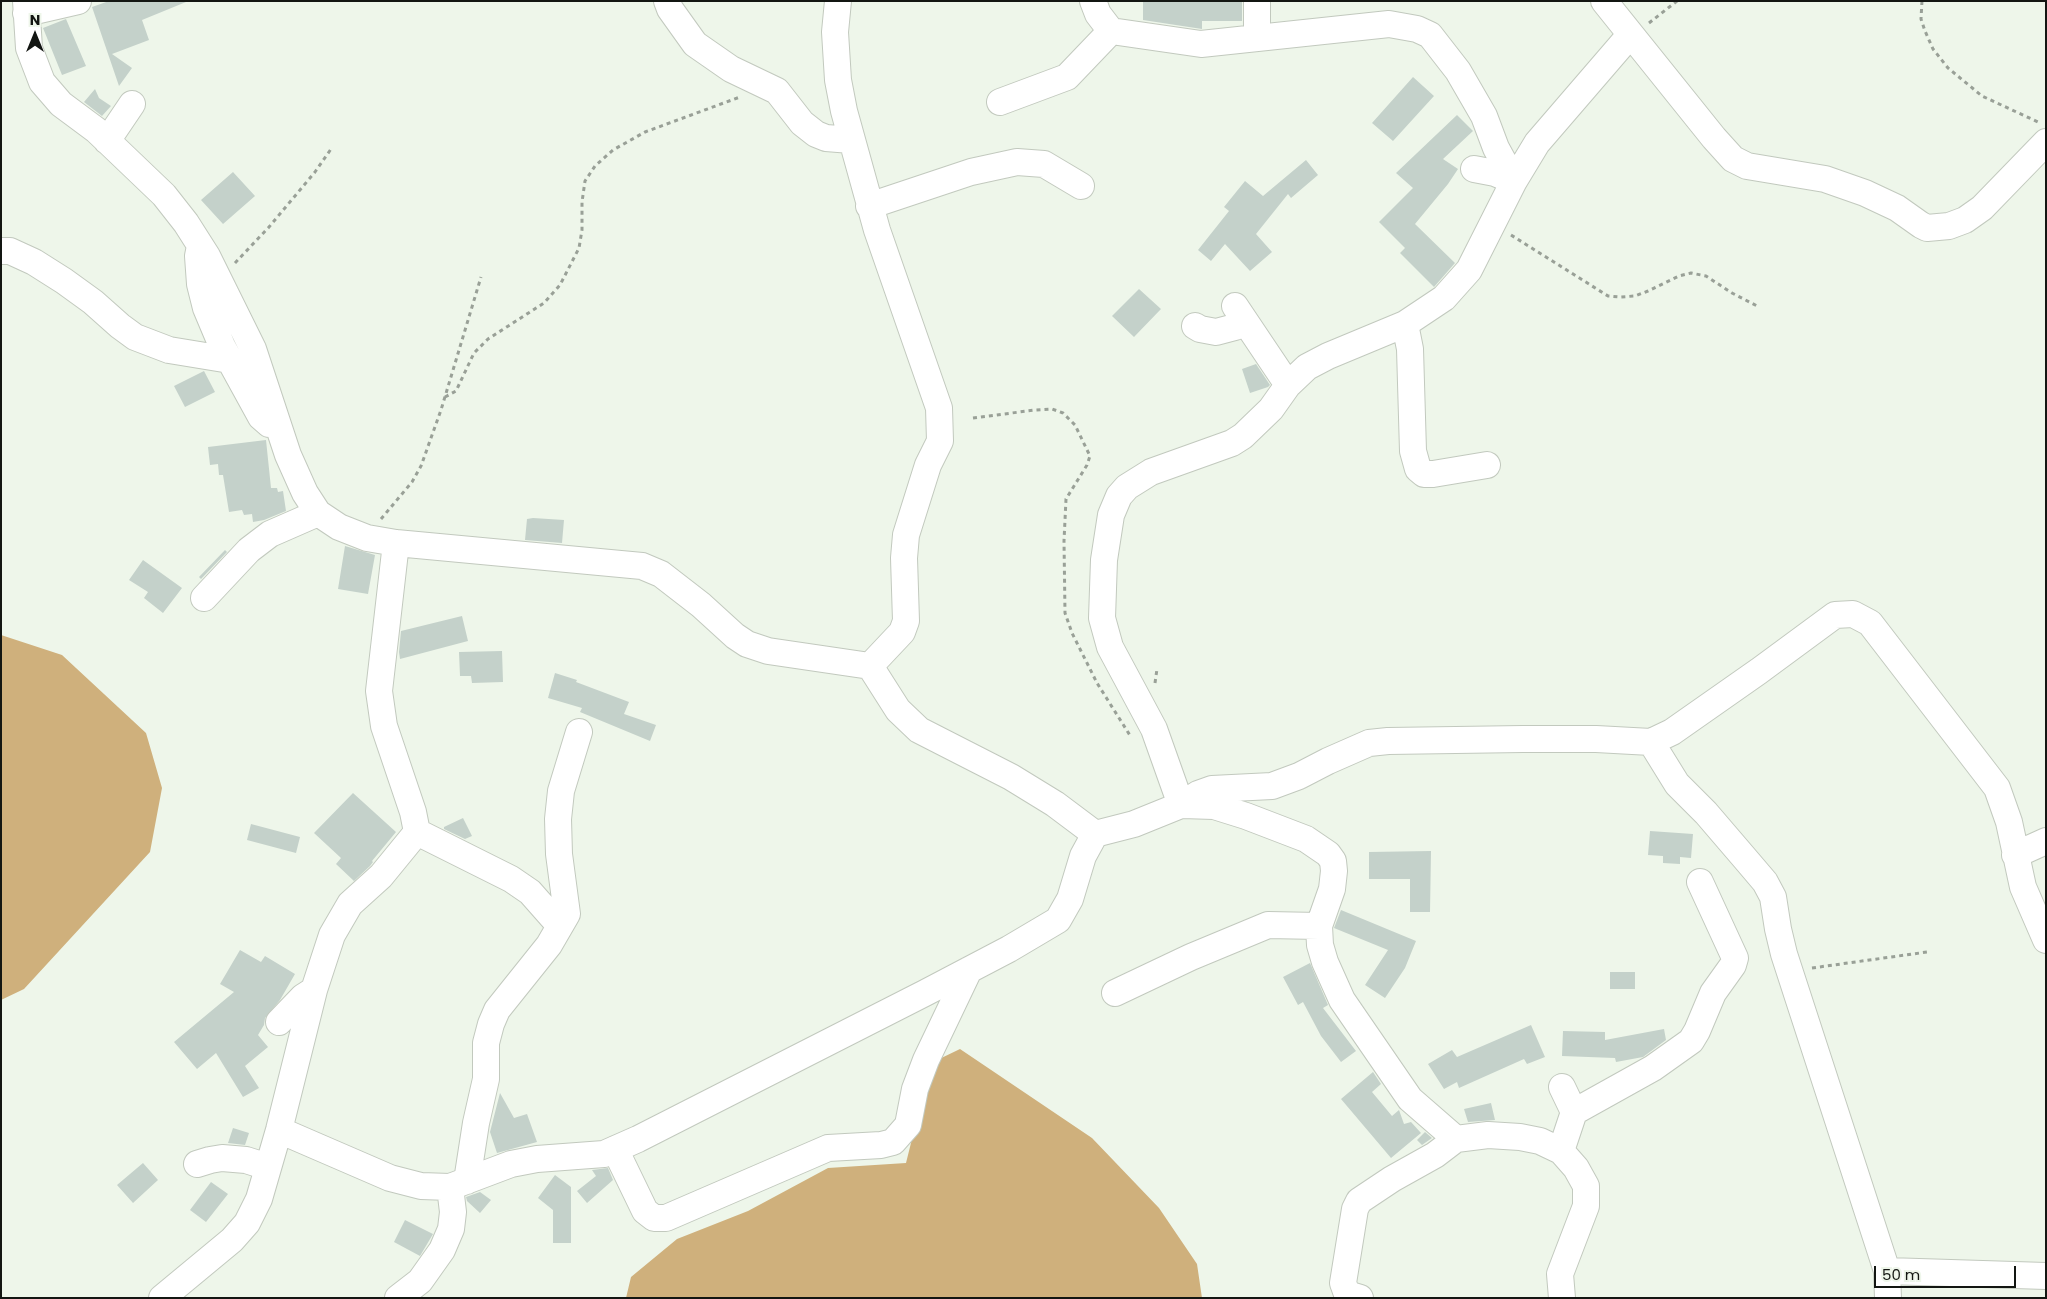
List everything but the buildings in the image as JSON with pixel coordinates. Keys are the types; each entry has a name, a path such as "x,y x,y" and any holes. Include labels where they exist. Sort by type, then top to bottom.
{"street":[{"path":"78,1 26,7 29,48 42,82 61,104 96,130 164,195 186,223 219,280 253,349 288,455 305,493 318,512 339,527 367,538 396,543 642,566 661,574 672,582 734,636 747,644 768,651 870,666 898,710 920,730 1011,777 1055,804 1095,834"},
{"path":"668,1 670,9 695,44 731,69 777,90 802,123 816,134 826,138 851,140"},
{"path":"838,1 835,32 838,80 851,140 869,206 939,408 940,441 928,465 906,535 904,558 906,621 902,632 870,666"},
{"path":"1093,1 1098,14 1111,31 1201,44 1389,24 1417,29 1430,35 1458,71 1484,116 1496,148 1514,181"},
{"path":"1257,1 1257,37"},
{"path":"1604,1 1714,138 1734,158 1747,166 1825,179 1865,193 1897,208 1927,228 1950,226 1965,220 1982,208 2046,142"},
{"path":"1000,102 1067,77 1111,31"},
{"path":"1181,805 1154,729 1110,647 1102,618 1104,560 1112,515 1118,496 1127,487 1151,472 1220,448 1243,436 1271,409 1288,385 1306,367 1405,324 1444,298 1469,270 1514,181 1537,143 1624,42 1631,37"},
{"path":"108,141 132,104"},
{"path":"869,206 971,172 1017,162 1044,164 1081,186"},
{"path":"1474,169 1495,173 1514,181"},
{"path":"200,245 198,256 200,284 206,308 230,360 261,417 281,434"},
{"path":"1,251 10,251 34,262 64,281 135,337 169,350 230,360"},
{"path":"1195,326 1200,329 1216,332 1235,327 1240,314 1288,385"},
{"path":"1405,324 1410,349 1412,451 1418,469 1424,474 1433,474 1488,465"},
{"path":"204,598 249,550 270,534 318,512"},
{"path":"396,543 379,691 384,726 413,812 417,832"},
{"path":"279,1130 390,1178 421,1186 458,1184 512,1164 538,1159 604,1154 638,1139 969,970 1058,920 1070,899 1084,856 1095,834 1134,824 1181,805 1198,794 1212,789 1272,786 1299,776 1369,743 1388,741 1523,739 1596,739 1651,742 1680,726 1835,615 1853,614 1870,623 1997,788 2008,822 2023,887 2046,940"},
{"path":"398,1298 420,1282 442,1250 451,1229 458,1184 476,1123 486,1079 486,1043 497,1010 549,945 567,914 559,854 558,819 561,791 579,732"},
{"path":"1651,742 1677,784 1706,813 1765,882 1773,897 1778,929 1828,1092 1887,1271 1888,1298"},
{"path":"1181,805 1214,806 1254,819 1306,839 1328,854 1334,871 1332,889 1319,926 1320,945 1325,962 1347,1008 1410,1099 1456,1139"},
{"path":"417,832 511,879 530,892 560,926"},
{"path":"162,1298 232,1240 246,1223 259,1199 279,1130 314,990 332,935 350,904 380,876 417,832"},
{"path":"2015,855 2046,841"},
{"path":"1561,1151 1574,1112 1653,1068 1681,1050 1691,1041 1712,993 1733,964 1735,958 1700,882"},
{"path":"1115,993 1191,957 1268,925 1319,926"},
{"path":"615,1149 645,1211 654,1218 666,1218 828,1148 881,1145 894,1142 908,1125 915,1089 926,1060 969,970"},
{"path":"279,1022 303,997 314,990"},
{"path":"1562,1087 1574,1112"},
{"path":"1360,1298 1347,1294 1343,1283 1355,1209 1359,1202 1392,1179 1435,1155 1456,1139 1488,1135 1520,1137 1540,1141 1561,1151 1576,1168 1586,1186 1586,1206 1560,1274 1562,1298"},
{"path":"197,1164 222,1158 246,1160 268,1167"},
{"path":"1887,1271 2046,1276"}],"path":[{"path":"1631,37 1677,1"},
{"path":"1922,1 1921,19 1925,31 1933,49 1948,68 1982,96 2046,126"},
{"path":"445,397 456,391 474,353 488,339 544,303 560,285 579,248 585,181 596,166 613,150 645,132 770,87"},
{"path":"219,280 270,227 315,172 331,149"},
{"path":"1492,223 1608,296 1635,296 1679,276 1691,273 1706,276 1732,293 1759,307"},
{"path":"367,538 394,502 412,482 421,466 445,397 482,277"},
{"path":"1791,970 1927,952"}],"shaded area":[{"path":"1,635 62,655 146,733 162,788 150,852 24,989 1,1000"},
{"path":"960,1049 1092,1138 1159,1208 1197,1264 1202,1298 626,1298 631,1277 677,1239 748,1211 828,1168 906,1163 931,1063"}]}
